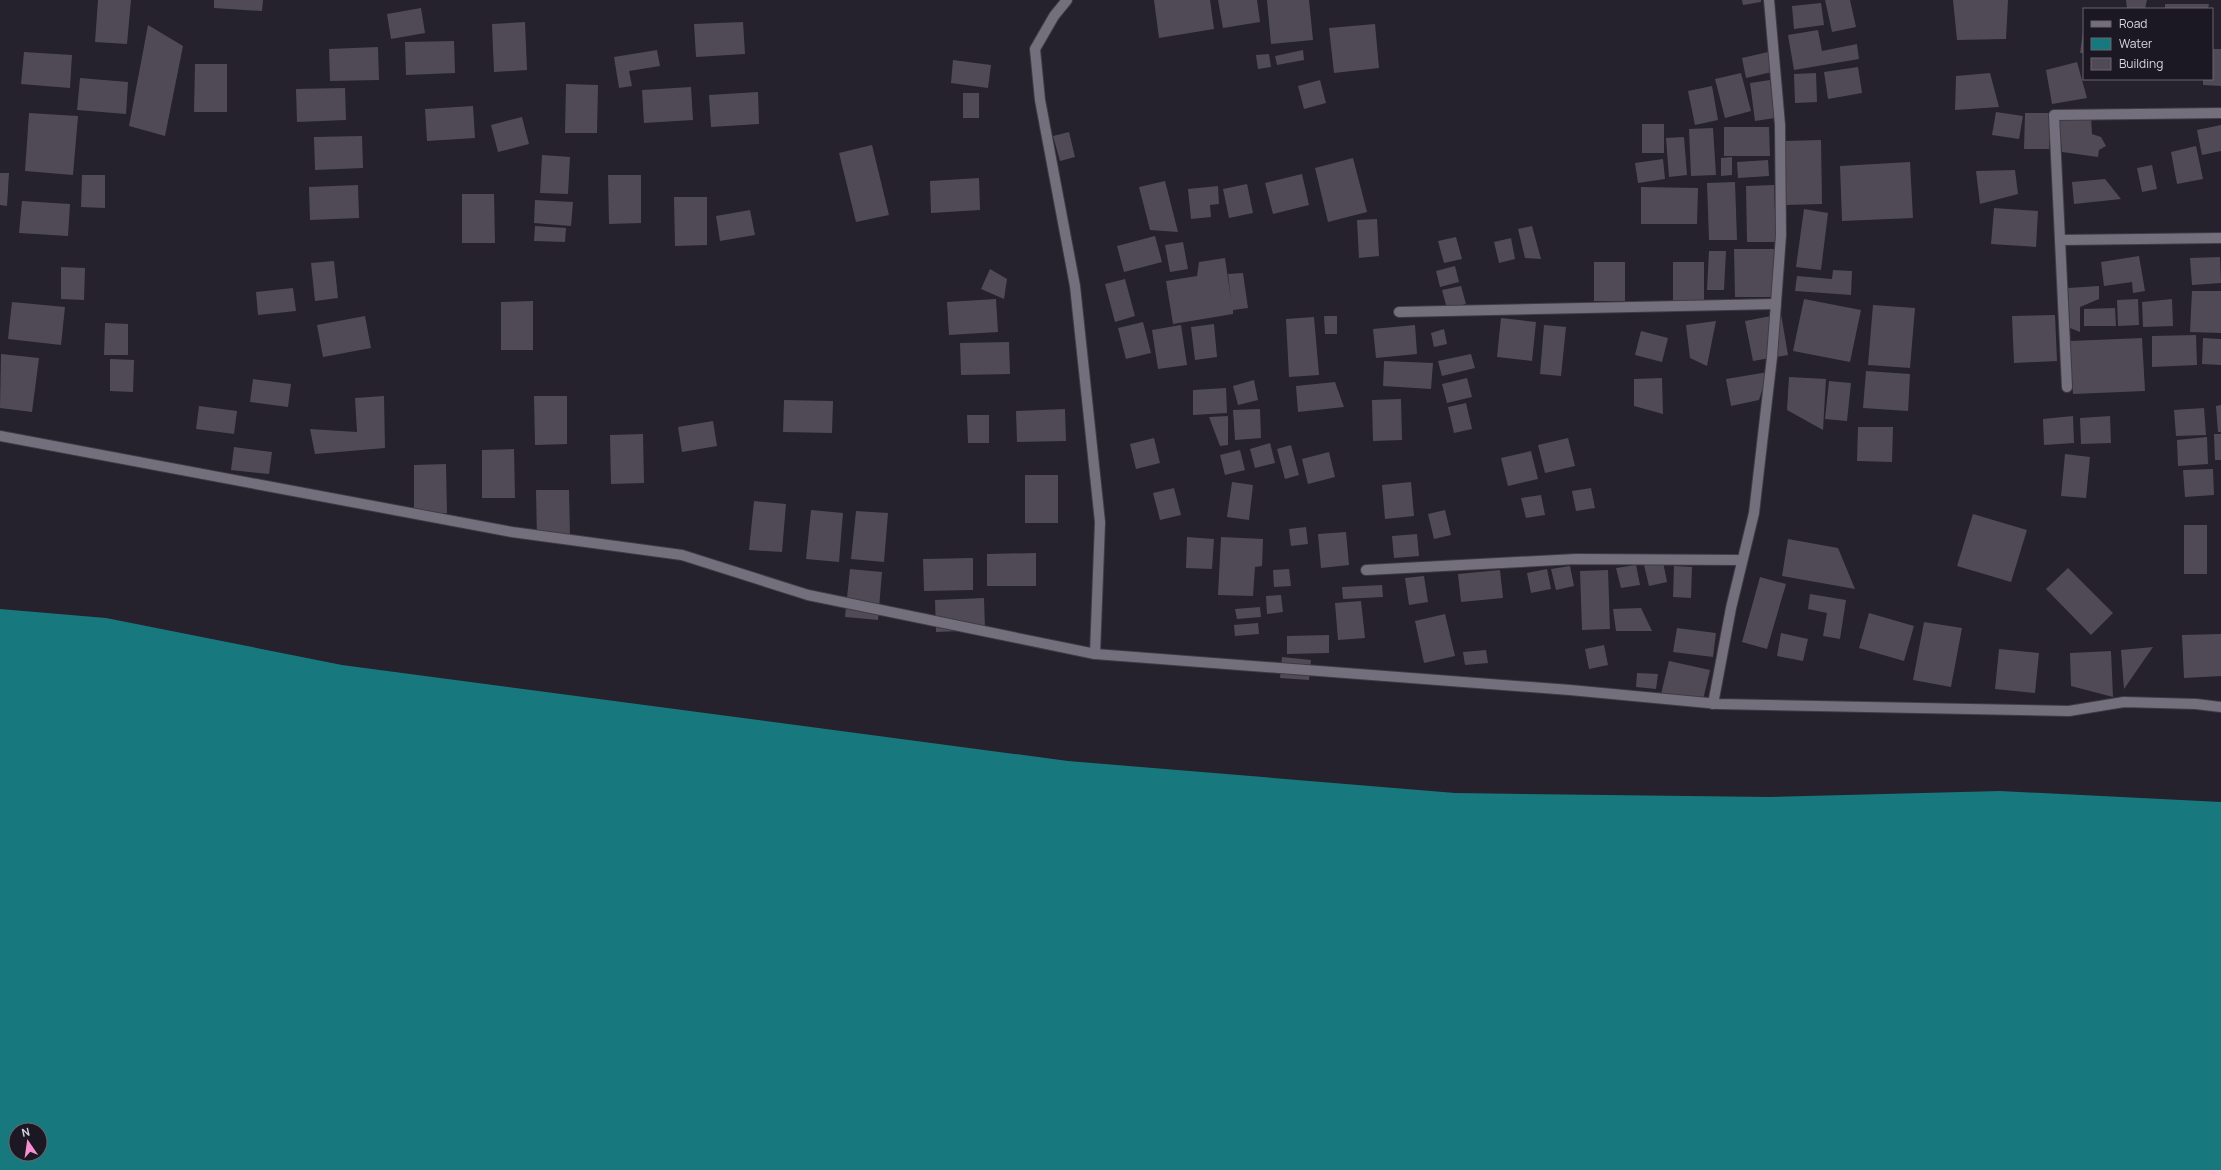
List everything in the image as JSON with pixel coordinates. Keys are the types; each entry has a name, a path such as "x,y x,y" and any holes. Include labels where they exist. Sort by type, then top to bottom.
{"street":[{"path":"1067,0 1054,16 1036,49 1040,100 1075,286 1100,522 1095,654"},
{"path":"1713,704 1731,608 1754,513 1772,357 1781,235 1780,125 1769,0"},
{"path":"2067,387 2054,115 2221,113"},
{"path":"2060,240 2221,238"},
{"path":"1399,312 1776,304"},
{"path":"0,436 512,532 682,555 808,595 1095,654 1570,690 1713,704 2069,711 2124,702 2196,704 2221,707"},
{"path":"1366,570 1576,559 1742,560"}],"water":[{"path":"0,609 106,618 342,665 1068,761 1455,793 1769,797 2000,791 2221,802 2221,1170 0,1170"}],"building":[{"path":"98,0 131,0 127,44 95,42"},
{"path":"214,0 263,0 262,11 214,8"},
{"path":"1154,0 1210,0 1214,29 1159,38"},
{"path":"1218,0 1257,0 1260,22 1223,28"},
{"path":"1267,0 1309,0 1313,40 1271,44"},
{"path":"1742,0 1761,0 1761,2 1743,5"},
{"path":"1825,0 1850,0 1856,27 1832,32"},
{"path":"1953,0 2008,0 2006,39 1957,40"},
{"path":"2126,0 2147,0 2145,8 2127,8"},
{"path":"1821,3 1824,25 1794,29 1792,6"},
{"path":"2165,4 2209,4 2208,8 2165,8"},
{"path":"421,8 425,33 391,39 387,14"},
{"path":"525,22 527,70 494,72 492,24"},
{"path":"743,22 745,54 696,57 694,24"},
{"path":"1375,24 1379,68 1334,73 1329,28"},
{"path":"148,25 183,46 165,136 129,126"},
{"path":"1818,30 1822,51 1857,44 1859,59 1794,70 1788,35"},
{"path":"2083,31 2083,53 2080,53"},
{"path":"454,41 455,73 406,75 405,42"},
{"path":"378,47 379,80 330,81 329,49"},
{"path":"2213,49 2221,49 2221,86 2203,85 2203,80 2213,80"},
{"path":"657,50 660,66 629,71 632,86 619,88 614,57"},
{"path":"1303,50 1304,60 1277,65 1275,56"},
{"path":"24,52 72,55 70,88 21,84"},
{"path":"1768,52 1772,72 1746,78 1742,58"},
{"path":"1269,54 1271,67 1258,69 1256,55"},
{"path":"953,60 991,65 988,88 951,83"},
{"path":"2077,62 2087,98 2052,104 2046,70"},
{"path":"195,64 227,64 227,112 194,112"},
{"path":"1858,67 1862,93 1828,99 1824,72"},
{"path":"1741,73 1751,111 1725,118 1715,79"},
{"path":"1816,73 1817,102 1795,103 1794,74"},
{"path":"1990,73 1999,107 1955,110 1956,76"},
{"path":"80,78 128,82 126,114 77,110"},
{"path":"1320,80 1326,103 1304,109 1298,86"},
{"path":"1770,80 1775,118 1755,121 1750,83"},
{"path":"566,84 598,85 597,133 565,133"},
{"path":"1712,86 1718,120 1695,125 1688,91"},
{"path":"691,87 693,120 644,123 642,90"},
{"path":"345,88 346,120 297,122 296,89"},
{"path":"758,92 759,124 711,127 709,95"},
{"path":"963,93 979,93 979,118 963,118"},
{"path":"473,106 475,138 427,141 425,109"},
{"path":"1996,112 2023,116 2019,139 1992,135"},
{"path":"29,113 78,116 73,175 25,171"},
{"path":"2025,113 2050,113 2049,149 2024,149"},
{"path":"2091,116 2092,134 2101,137 2106,146 2099,150 2098,157 2062,152 2059,120"},
{"path":"522,117 529,144 498,152 491,125"},
{"path":"1642,124 1664,124 1664,153 1642,153"},
{"path":"2221,125 2221,151 2202,155 2197,130"},
{"path":"1724,127 1769,127 1770,156 1724,156"},
{"path":"1713,128 1716,175 1691,176 1689,129"},
{"path":"1069,132 1075,157 1060,161 1053,136"},
{"path":"362,136 363,168 315,170 314,137"},
{"path":"1684,137 1687,175 1669,177 1666,138"},
{"path":"1821,140 1822,204 1785,205 1784,141"},
{"path":"872,145 889,215 856,222 839,153"},
{"path":"2196,146 2203,179 2177,184 2171,152"},
{"path":"542,155 570,157 568,194 540,193"},
{"path":"1732,157 1732,175 1721,176 1721,158"},
{"path":"1353,158 1367,212 1328,222 1315,168"},
{"path":"1663,159 1665,179 1638,183 1635,163"},
{"path":"1768,160 1769,176 1738,178 1737,162"},
{"path":"1910,162 1913,218 1842,221 1840,166"},
{"path":"2152,165 2157,189 2142,192 2137,168"},
{"path":"2015,170 2018,194 1980,204 1976,171"},
{"path":"0,173 9,173 7,206 0,205"},
{"path":"1302,174 1309,205 1273,214 1265,183"},
{"path":"82,175 105,175 105,208 81,207"},
{"path":"608,175 641,175 641,223 609,224"},
{"path":"979,178 980,210 931,213 930,181"},
{"path":"2105,179 2121,199 2074,204 2072,182"},
{"path":"1165,181 1178,232 1150,230 1139,187"},
{"path":"1735,182 1737,240 1709,240 1707,183"},
{"path":"1247,184 1253,213 1229,218 1223,189"},
{"path":"358,185 359,218 310,220 309,187"},
{"path":"1774,185 1776,242 1747,242 1746,186"},
{"path":"1218,186 1219,204 1210,205 1211,217 1191,219 1188,189"},
{"path":"1641,187 1698,188 1697,224 1641,224"},
{"path":"462,194 494,194 495,243 462,243"},
{"path":"674,197 707,197 707,245 675,246"},
{"path":"535,200 573,202 571,226 534,223"},
{"path":"22,201 70,204 68,236 19,233"},
{"path":"1994,208 2038,211 2036,247 1991,244"},
{"path":"1804,209 1828,213 1821,270 1796,267"},
{"path":"750,210 755,235 720,241 716,216"},
{"path":"1377,219 1379,256 1359,258 1357,220"},
{"path":"535,226 566,228 565,242 534,241"},
{"path":"1532,226 1541,259 1525,258 1518,229"},
{"path":"1155,236 1162,262 1124,272 1117,246"},
{"path":"1456,237 1462,259 1444,263 1438,241"},
{"path":"1511,238 1515,259 1499,263 1494,242"},
{"path":"1183,242 1188,269 1170,272 1165,245"},
{"path":"1734,249 1774,249 1773,297 1735,297"},
{"path":"1709,251 1726,251 1724,290 1707,290"},
{"path":"2139,256 2145,291 2133,293 2132,282 2104,286 2101,262"},
{"path":"2220,257 2221,283 2192,285 2190,258"},
{"path":"1225,258 1231,300 1228,274 1243,273 1248,308 1233,310 1233,314 1173,324 1166,281 1197,276 1199,262"},
{"path":"334,261 338,298 315,301 311,263"},
{"path":"1594,262 1625,262 1625,301 1594,301"},
{"path":"1673,262 1704,262 1704,301 1673,301"},
{"path":"1455,266 1459,282 1440,287 1436,271"},
{"path":"61,267 85,268 84,300 61,299"},
{"path":"990,269 1007,279 1004,299 981,289"},
{"path":"1833,270 1852,271 1851,295 1795,291 1797,276 1832,279"},
{"path":"1125,279 1135,316 1115,322 1105,284"},
{"path":"1461,286 1466,304 1447,309 1442,290"},
{"path":"2099,286 2099,299 2080,307 2080,332 2070,328 2068,288"},
{"path":"293,288 296,311 258,315 256,292"},
{"path":"2192,291 2221,291 2221,333 2190,332"},
{"path":"996,299 998,332 949,335 947,302"},
{"path":"1804,299 1861,310 1850,362 1793,351"},
{"path":"2138,299 2139,325 2118,326 2117,300"},
{"path":"2172,299 2173,326 2143,327 2142,302"},
{"path":"533,301 533,350 501,350 501,302"},
{"path":"12,302 65,307 61,345 8,339"},
{"path":"1873,305 1915,308 1910,368 1868,365"},
{"path":"2115,308 2116,326 2084,326 2084,309"},
{"path":"1781,314 1788,355 1753,361 1745,321"},
{"path":"2055,315 2057,361 2014,363 2012,316"},
{"path":"365,316 371,348 323,357 317,325"},
{"path":"1324,316 1337,316 1337,334 1325,334"},
{"path":"1314,317 1319,375 1289,377 1286,319"},
{"path":"1501,318 1536,322 1532,361 1497,357"},
{"path":"1716,321 1707,366 1690,358 1686,325"},
{"path":"1143,322 1151,353 1126,359 1118,328"},
{"path":"105,323 128,324 128,355 104,355"},
{"path":"1214,324 1217,357 1195,360 1191,327"},
{"path":"1181,325 1187,365 1158,369 1152,330"},
{"path":"1415,325 1417,354 1376,358 1373,329"},
{"path":"1544,325 1566,327 1561,376 1540,374"},
{"path":"1444,329 1447,344 1434,347 1431,333"},
{"path":"1641,331 1668,338 1662,362 1635,355"},
{"path":"2196,335 2197,365 2152,367 2152,336"},
{"path":"2142,338 2145,391 2073,394 2070,341"},
{"path":"2203,338 2221,339 2221,365 2202,364"},
{"path":"1009,342 1010,374 961,375 960,343"},
{"path":"1,354 39,358 32,412 0,408"},
{"path":"1471,354 1475,368 1442,376 1438,361"},
{"path":"110,359 134,360 133,392 110,391"},
{"path":"1384,361 1433,363 1431,389 1383,386"},
{"path":"1866,371 1910,374 1908,411 1863,408"},
{"path":"1768,372 1759,400 1731,406 1726,379"},
{"path":"1789,377 1826,379 1823,430 1787,410"},
{"path":"1467,378 1472,397 1447,403 1442,384"},
{"path":"1662,378 1663,414 1634,406 1634,379"},
{"path":"253,379 291,384 288,407 250,402"},
{"path":"1254,380 1258,400 1238,405 1233,386"},
{"path":"1829,381 1851,383 1847,421 1825,419"},
{"path":"1335,382 1344,407 1298,412 1296,386"},
{"path":"1226,388 1227,413 1193,415 1193,390"},
{"path":"384,396 385,448 315,454 310,429 357,432 355,398"},
{"path":"534,396 567,396 567,444 535,445"},
{"path":"1401,399 1402,440 1373,441 1372,400"},
{"path":"784,400 833,401 832,433 783,432"},
{"path":"1466,403 1472,429 1454,433 1448,407"},
{"path":"2221,405 2221,432 2218,432 2216,406"},
{"path":"199,406 237,411 234,434 196,429"},
{"path":"2204,408 2206,435 2176,436 2174,410"},
{"path":"1065,409 1066,441 1017,442 1016,411"},
{"path":"1260,409 1261,438 1235,440 1233,410"},
{"path":"967,415 989,415 989,443 968,443"},
{"path":"1228,416 1228,445 1220,446 1209,417"},
{"path":"2073,416 2074,443 2044,445 2043,419"},
{"path":"2110,416 2111,443 2081,444 2080,418"},
{"path":"713,421 717,446 682,452 678,427"},
{"path":"1858,427 1893,427 1892,462 1857,461"},
{"path":"643,434 644,483 611,484 610,435"},
{"path":"2214,434 2221,434 2221,460 2215,460"},
{"path":"2207,437 2208,464 2178,466 2177,440"},
{"path":"1154,438 1160,463 1136,469 1130,444"},
{"path":"1568,438 1575,466 1545,473 1538,445"},
{"path":"1270,443 1275,463 1255,468 1250,449"},
{"path":"1291,445 1299,475 1285,479 1277,449"},
{"path":"234,447 272,452 269,474 231,470"},
{"path":"514,449 515,498 482,498 482,450"},
{"path":"1240,450 1245,470 1225,475 1220,455"},
{"path":"1531,451 1538,479 1508,486 1501,458"},
{"path":"1329,452 1335,477 1308,484 1302,459"},
{"path":"2065,454 2090,457 2086,498 2061,496"},
{"path":"446,464 447,513 414,513 414,465"},
{"path":"2213,469 2214,495 2185,497 2183,470"},
{"path":"1025,475 1058,475 1058,523 1025,523"},
{"path":"1232,482 1253,485 1249,520 1227,517"},
{"path":"1411,482 1414,516 1385,519 1382,485"},
{"path":"1174,488 1181,515 1160,520 1153,493"},
{"path":"1591,488 1595,508 1576,511 1572,491"},
{"path":"536,490 569,490 570,538 537,539"},
{"path":"1541,495 1545,515 1526,518 1521,498"},
{"path":"754,501 786,504 782,552 749,550"},
{"path":"811,510 843,513 839,562 806,559"},
{"path":"1445,510 1451,535 1434,539 1428,514"},
{"path":"856,511 888,513 884,562 851,559"},
{"path":"1973,514 2027,530 2011,582 1957,566"},
{"path":"2184,525 2207,525 2207,574 2184,574"},
{"path":"1306,527 1308,544 1291,546 1289,529"},
{"path":"1346,532 1349,565 1321,568 1318,534"},
{"path":"1417,534 1419,556 1394,558 1392,536"},
{"path":"1187,537 1214,539 1212,569 1186,568"},
{"path":"1221,537 1263,539 1262,566 1255,567 1253,596 1218,595"},
{"path":"1788,539 1838,548 1855,589 1782,576"},
{"path":"1036,553 1036,586 987,586 987,554"},
{"path":"973,558 973,590 924,591 923,559"},
{"path":"1663,562 1667,582 1649,586 1644,565"},
{"path":"1636,565 1640,585 1621,588 1616,568"},
{"path":"1570,566 1574,586 1556,590 1551,569"},
{"path":"1674,566 1692,567 1691,598 1673,597"},
{"path":"2068,568 2113,613 2091,635 2046,589"},
{"path":"850,569 882,572 878,620 845,617"},
{"path":"1289,569 1291,586 1274,587 1273,570"},
{"path":"1547,569 1551,589 1531,593 1527,573"},
{"path":"1500,570 1503,598 1461,602 1458,574"},
{"path":"1608,570 1610,629 1582,630 1580,571"},
{"path":"1424,576 1428,602 1409,605 1405,578"},
{"path":"1760,577 1786,584 1767,649 1742,642"},
{"path":"1382,585 1383,597 1343,599 1342,587"},
{"path":"1810,594 1846,600 1840,639 1823,636 1827,613 1808,609"},
{"path":"1281,595 1283,612 1267,614 1266,596"},
{"path":"984,598 985,630 936,632 935,600"},
{"path":"1361,601 1365,638 1338,640 1335,603"},
{"path":"1260,607 1261,617 1237,619 1235,609"},
{"path":"1641,608 1652,631 1616,631 1613,609"},
{"path":"1869,613 1914,626 1904,661 1859,648"},
{"path":"1445,614 1455,656 1424,663 1415,621"},
{"path":"1924,622 1962,628 1951,687 1913,680"},
{"path":"1258,623 1259,634 1235,636 1234,625"},
{"path":"1677,628 1716,633 1713,657 1673,652"},
{"path":"1781,633 1808,639 1803,661 1777,656"},
{"path":"2221,634 2221,676 2184,678 2182,635"},
{"path":"1329,635 1329,653 1287,654 1287,636"},
{"path":"1604,645 1608,665 1589,669 1585,649"},
{"path":"2153,647 2124,689 2121,650"},
{"path":"1999,649 2039,653 2035,693 1995,689"},
{"path":"1486,650 1488,663 1465,665 1463,652"},
{"path":"2111,651 2113,697 2071,686 2070,653"},
{"path":"1282,657 1311,660 1309,680 1280,678"},
{"path":"1669,661 1710,670 1702,704 1661,694"},
{"path":"1637,673 1658,674 1656,689 1636,687"}]}
